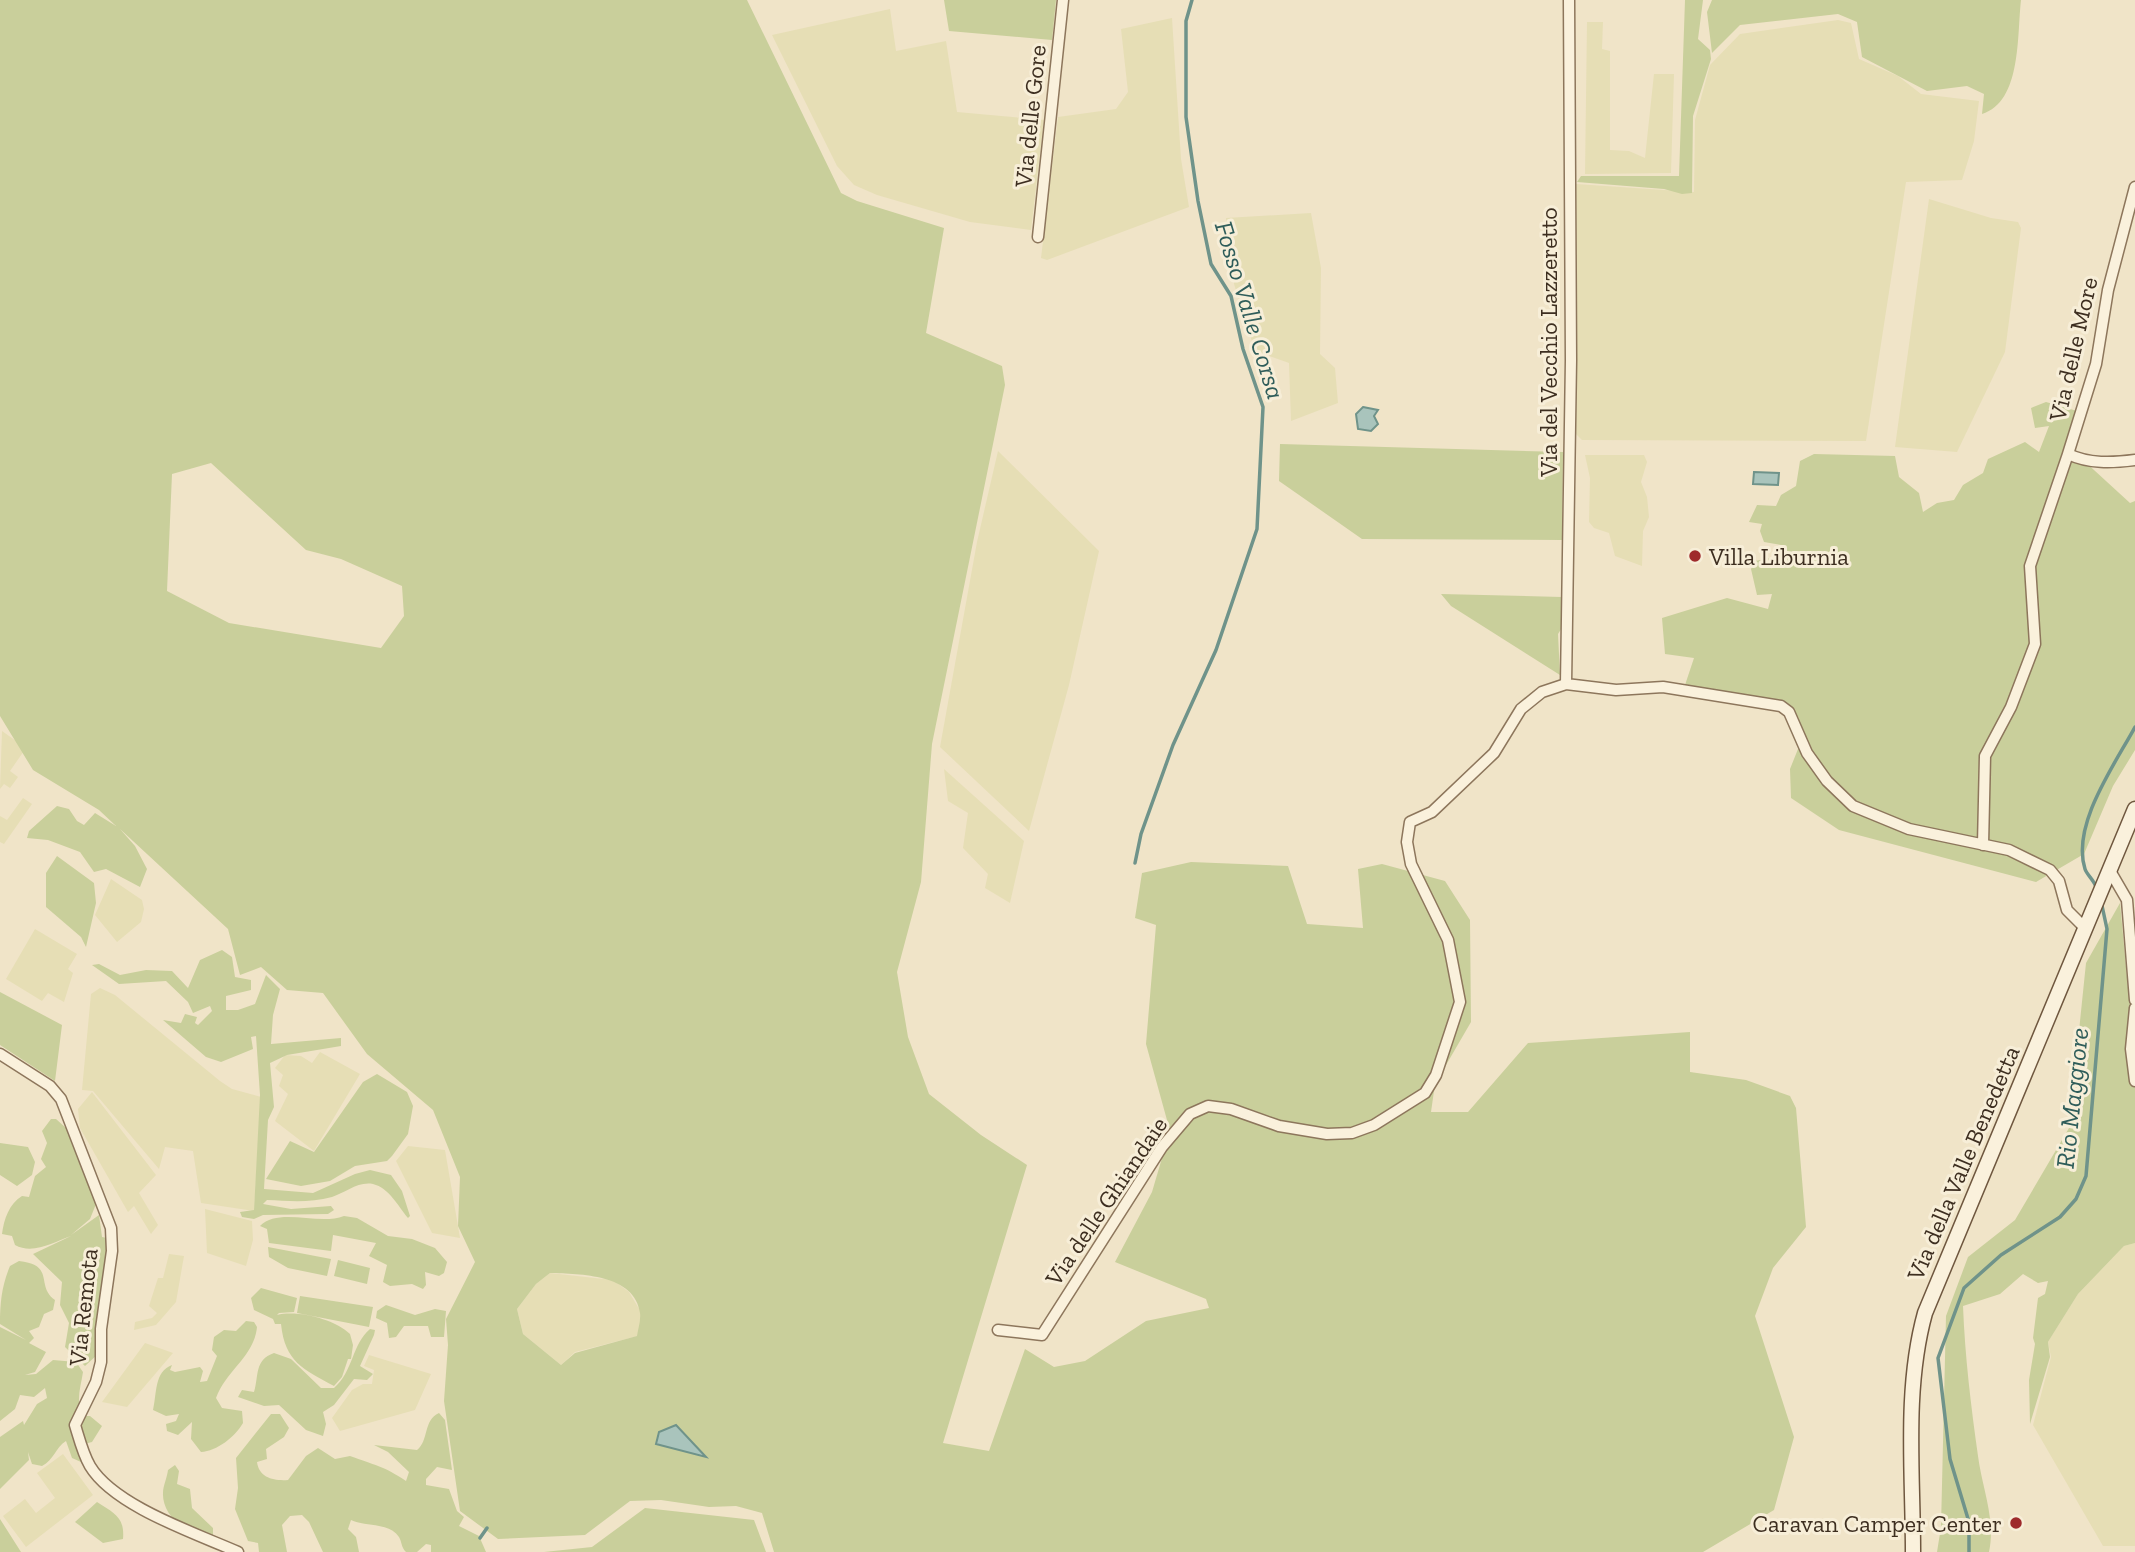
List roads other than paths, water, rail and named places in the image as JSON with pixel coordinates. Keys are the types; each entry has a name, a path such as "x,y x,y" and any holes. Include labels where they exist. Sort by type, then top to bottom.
{"main road":[{"name":"Via della Valle Benedetta","path":"1913,1552 1913,1376 1916,1344 1925,1313 2135,809"}],"street":[{"name":"Via delle Gore","path":"1038,237 1063,0"},
{"name":"Via del Vecchio Lazzeretto","path":"1566,684 1571,360 1569,0"},
{"name":"Via delle More","path":"2135,187 2108,290 2096,364 2068,454 2079,460 2112,463 2135,460"},
{"path":"1983,845 1984,756 2011,707 2035,644 2030,566 2068,454"},
{"path":"1566,684 1616,690 1664,687 1781,706 1789,712 1807,753 1827,780 1853,806 1909,829 2009,850 2050,870 2059,881 2067,910 2085,928"},
{"name":"Via delle Ghiandaie","path":"998,1330 1042,1335 1162,1147 1190,1114 1209,1106 1231,1109 1279,1126 1327,1134 1352,1133 1374,1125 1425,1093 1436,1075 1461,1002 1448,940 1411,864 1407,842 1410,822 1432,812 1494,753 1521,709 1542,692 1566,684"},
{"path":"2107,875 2131,901 2135,1000"},
{"path":"2135,1008 2131,1049 2135,1082"},
{"name":"Via Remota","path":"0,1054 50,1086 61,1099 111,1228 112,1251 101,1329 101,1362 96,1382 75,1425 89,1465 109,1489 160,1517 238,1552"}],"water":[{"path":"1363,407 1378,410 1374,416 1378,424 1371,431 1358,429 1356,414"},
{"path":"1754,472 1779,473 1778,485 1753,484"},
{"path":"676,1425 706,1457 656,1444 659,1432"}],"waterway":[{"name":"Fosso Valle Corsa","path":"1135,863 1141,834 1173,745 1216,650 1257,529 1263,407 1243,349 1231,296 1211,264 1198,201 1186,117 1186,21 1192,0"},
{"name":"Rio Maggiore","path":"2096,887 2085,869 2082,852 2084,833 2097,795 2135,727"},
{"name":"Rio Maggiore","path":"1969,1552 1969,1522 1950,1459 1938,1358 1964,1288 2001,1255 2060,1217 2076,1199 2086,1176 2107,929 2101,901"},
{"path":"480,1538 487,1528"}],"place":[{"name":"Villa Liburnia","path":"1695,556"},
{"name":"Caravan Camper Center","path":"2016,1523"}]}
